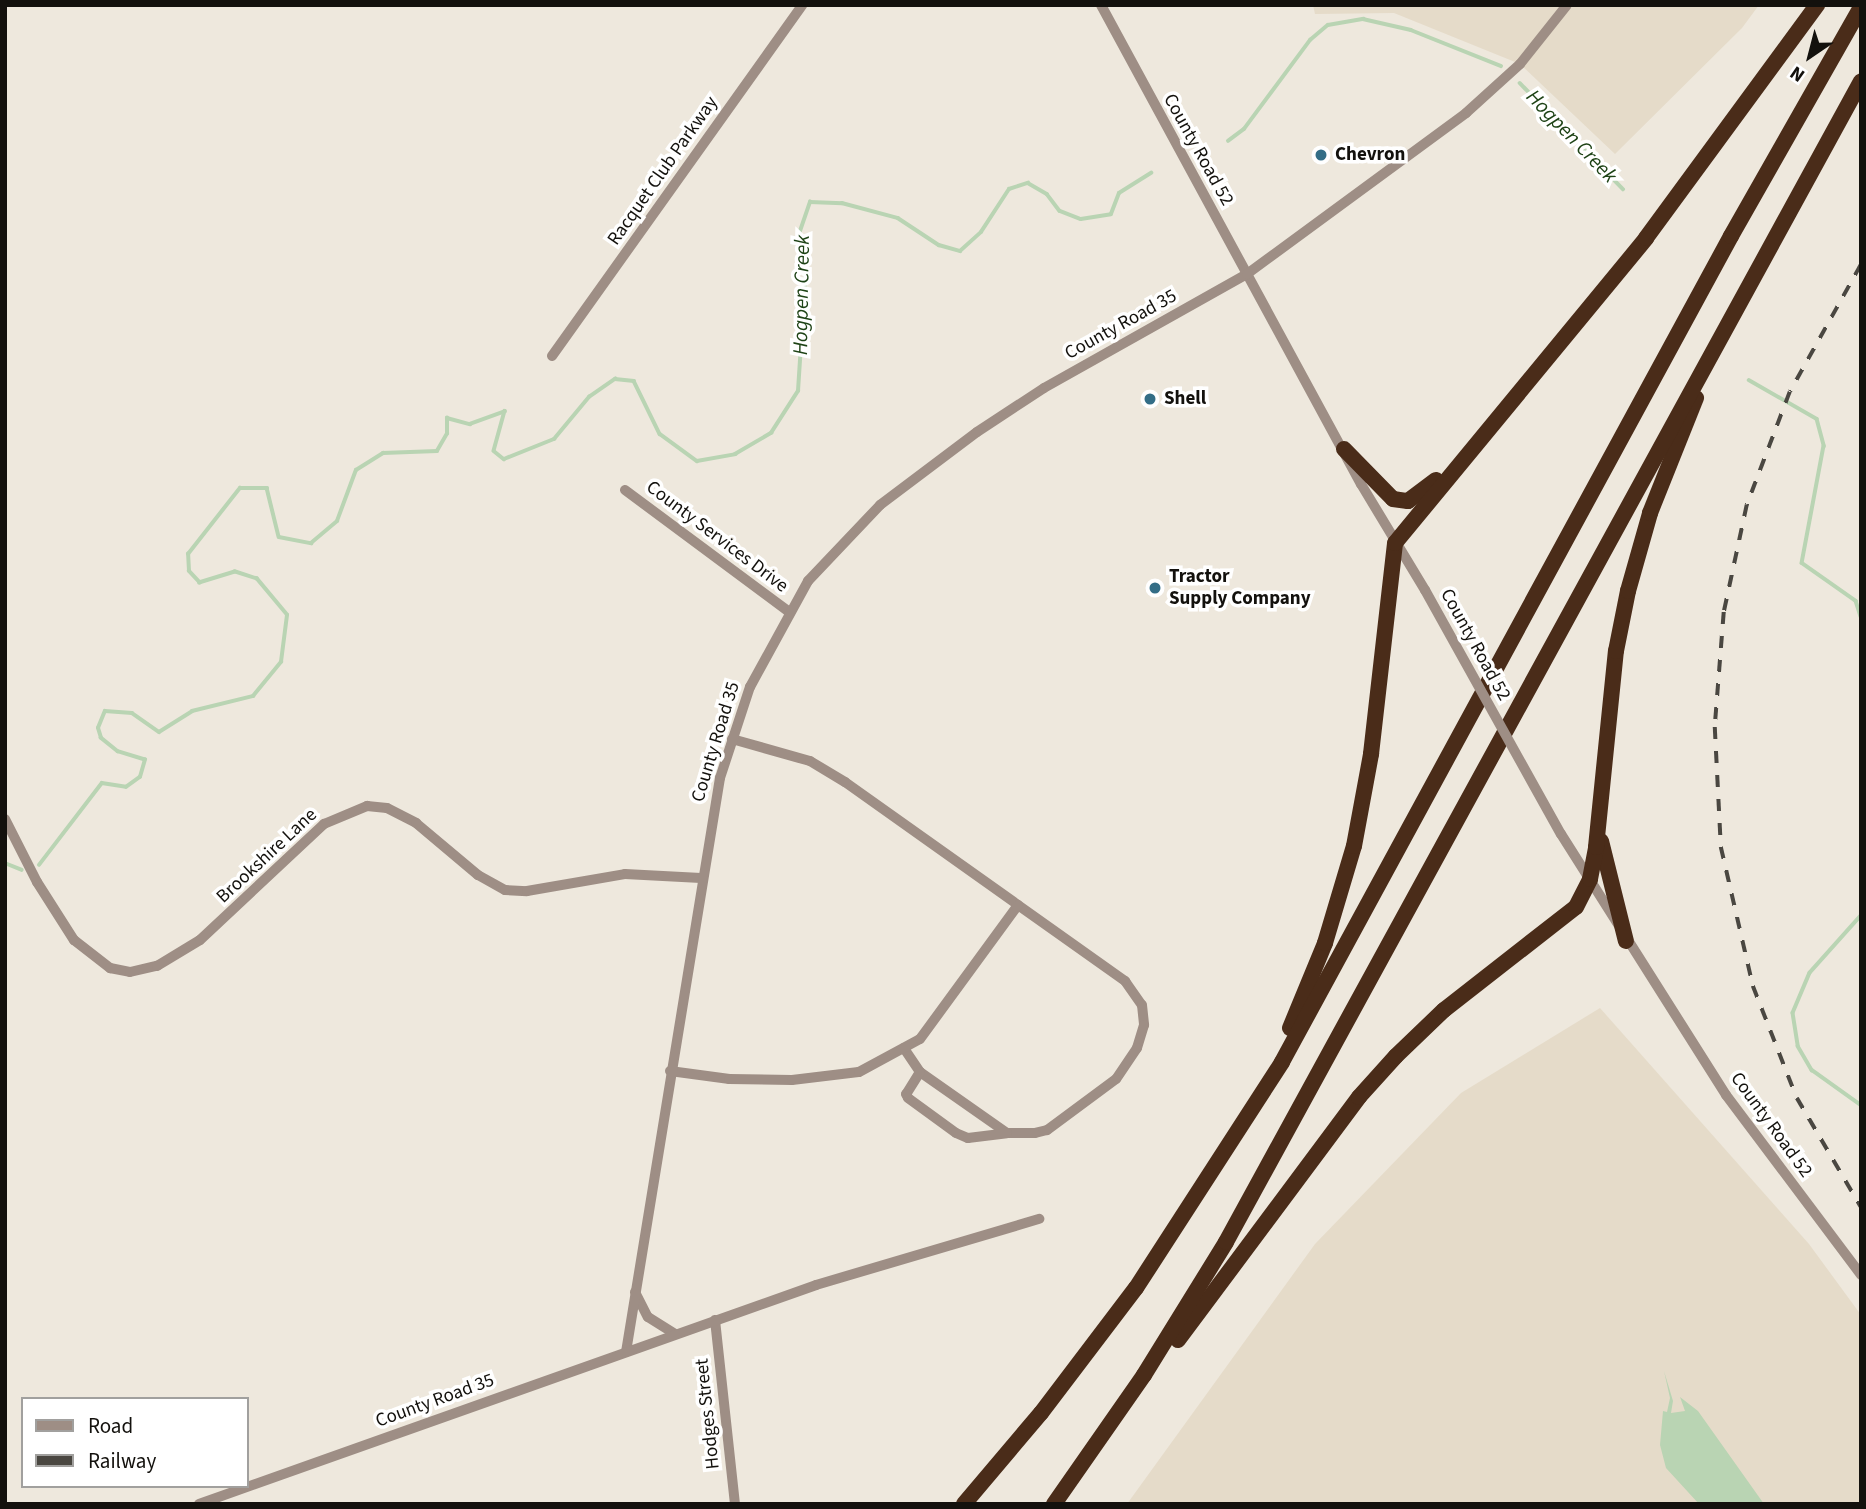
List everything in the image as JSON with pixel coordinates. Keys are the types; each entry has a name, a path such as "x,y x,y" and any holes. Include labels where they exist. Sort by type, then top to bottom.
{"highway":[{"path":"1231,1146 1296,1014 1348,868 1371,754 1395,543 1646,238 1818,5"},
{"path":"964,1504 1041,1413 1136,1288 1231,1146 1339,959 1731,236 1861,7"},
{"path":"1054,1504 1158,1353 1232,1231 1861,81"},
{"path":"1065,1488 1359,1097 1444,1010 1576,907 1590,879 1599,823 1616,651 1635,562 1674,449 1744,291"},
{"path":"1343,449 1393,499 1408,501 1427,490 1507,404"},
{"path":"1599,823 1609,885 1626,941"}],"street":[{"name":"Racquet Club Parkway","path":"552,356 802,5"},
{"name":"County Road 52","path":"1101,5 1395,543 1425,590 1561,834 1626,941 1726,1095 1861,1275"},
{"name":"County Road 35","path":"248,1487 626,1352 701,878 732,739 750,687 789,612 845,539 928,468 1035,393 1247,274 1466,113 1520,64 1567,5"},
{"name":"County Services Drive","path":"625,490 789,612"},
{"path":"732,739 810,761 1018,905 1134,990 1142,1005 1144,1025 1137,1048 1115,1079 1047,1130 968,1138 956,1133 908,1098 906,1094 920,1072"},
{"name":"Brookshire Lane","path":"5,819 69,934 100,962 130,972 157,966 200,940 324,824 367,806 387,808 416,823 505,890 527,891 625,874 701,878"},
{"path":"670,1071 729,1079 792,1080 859,1072 920,1039 1018,905"},
{"path":"904,1048 920,1072 1007,1133"},
{"path":"626,1352 715,1320 1038,1219"},
{"path":"635,1292 655,1325 675,1334"},
{"name":"Hodges Street","path":"715,1320 735,1504"},
{"name":"County Road 35","path":"200,1504 245,1488"}],"shaded area":[{"path":"1313,5 1759,5 1742,28 1615,154 1520,64 1394,13 1315,14"},
{"path":"1600,1008 1809,1244 1861,1315 1861,1504 1127,1504 1315,1244 1461,1093"},
{"path":"1664,1371 1673,1401 1671,1413 1685,1411 1680,1397 1698,1411 1764,1504 1699,1504 1666,1468 1660,1445 1663,1411 1667,1412 1670,1398"}],"waterway":[{"name":"Hogpen Creek","path":"1228,141 1244,129 1310,40 1328,25 1363,19 1411,30 1501,66"},
{"name":"Hogpen Creek","path":"1520,83 1623,189"},
{"name":"Hogpen Creek","path":"39,865 102,783 126,787 140,777 145,760 118,752 101,738 98,728 105,711 132,713 159,732 192,711 253,696 281,662 287,615 257,579 235,572 200,583 189,571 188,554 240,488 267,488 279,537 311,543 337,521 356,470 383,453 437,451 447,434 447,418 470,424 505,411 494,451 504,459 554,439 589,397 615,379 634,381 660,434 697,461 735,454 771,433 798,391 806,266 799,234 810,202 842,203 898,218 939,245 960,251 981,232 1009,189 1028,183 1047,194 1060,211 1081,219 1111,214 1119,193 1151,173"},
{"name":"Hogpen Creek","path":"1749,380 1817,419 1824,446 1802,563 1856,601 1861,616"},
{"name":"Hogpen Creek","path":"5,863 22,870"},
{"name":"Hogpen Creek","path":"1861,916 1810,973 1793,1013 1798,1046 1812,1070 1861,1105"}],"railway":[{"path":"1861,265 1790,392 1747,505 1724,612 1715,727 1721,847 1753,986 1797,1098 1861,1207"}],"place":[{"name":"Chevron","path":"1321,155"},
{"name":"Shell","path":"1150,399"},
{"name":"Tractor Supply Company","path":"1155,588"}]}
